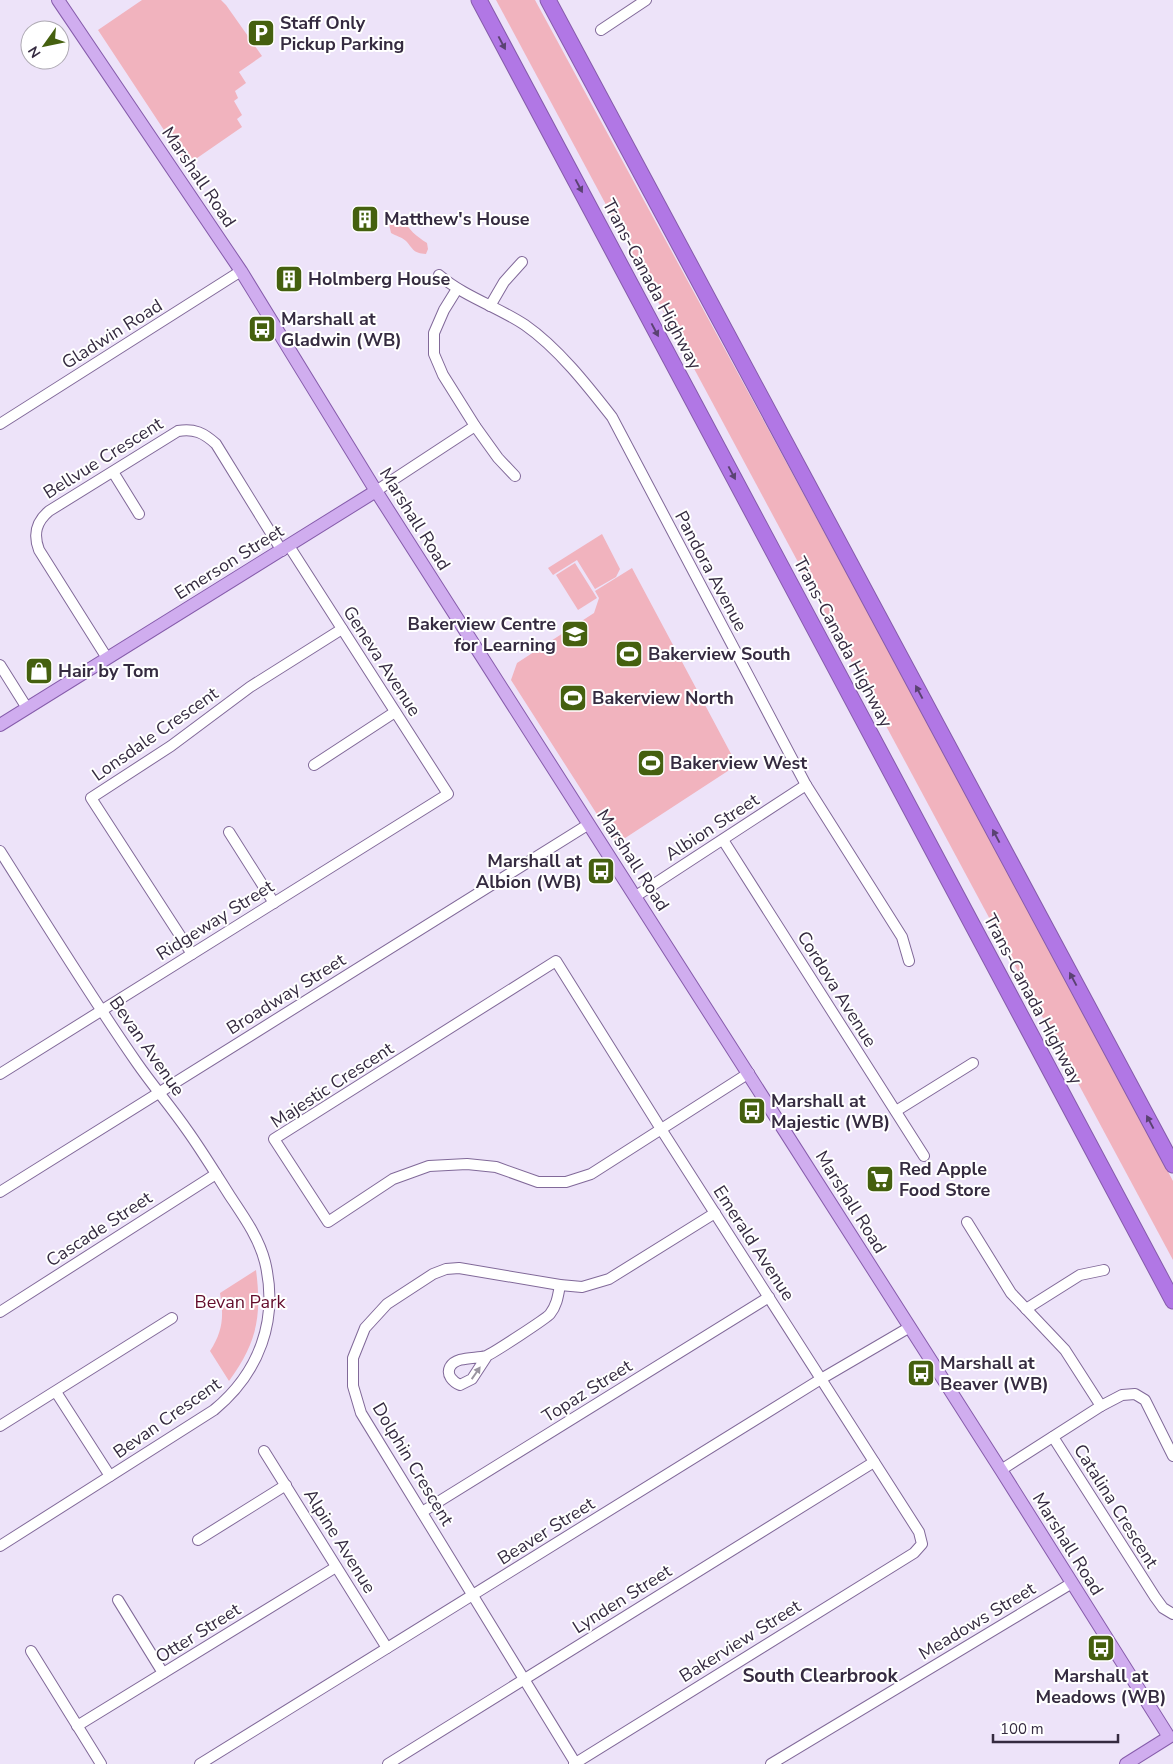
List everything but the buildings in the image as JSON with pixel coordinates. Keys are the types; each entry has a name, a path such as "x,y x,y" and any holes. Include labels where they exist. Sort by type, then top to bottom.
{"highway":[{"name":"Trans-Canada Highway","path":"479,0 1173,1301"},
{"path":"548,0 1173,1165"}],"main road":[{"name":"Marshall Road","path":"58,0 241,271 376,491 749,1073 1171,1741"},
{"name":"Emerson Street","path":"0,725 376,491"},
{"path":"1126,1764 1171,1741"}],"street":[{"path":"601,30 646,0"},
{"path":"490,306 504,282 522,262"},
{"name":"Gladwin Road","path":"0,424 241,271"},
{"name":"Pandora Avenue","path":"439,275 457,289 525,325 545,342 586,384 612,417 806,786 902,937 909,961"},
{"path":"457,289 444,310 434,333 434,354 443,375 475,426 498,458 515,476"},
{"name":"Emerson Street","path":"376,491 475,426"},
{"name":"Bellvue Crescent","path":"107,658 39,550 35,539 36,528 41,518 48,511 178,430 187,429 201,433 216,444 285,548"},
{"path":"113,472 139,514"},
{"name":"Geneva Avenue","path":"285,548 342,628 448,794"},
{"name":"Lonsdale Crescent","path":"192,954 91,798 171,746 250,687 342,628"},
{"path":"0,665 27,708"},
{"path":"314,765 395,712"},
{"name":"Albion Street","path":"636,896 806,786"},
{"name":"Ridgeway Street","path":"0,1074 448,794"},
{"name":"Broadway Street","path":"0,1192 589,824"},
{"path":"229,832 274,903"},
{"name":"Cordova Avenue","path":"723,840 924,1156"},
{"name":"Bevan Avenue","path":"0,851 102,1010 159,1093 188,1131 216,1174 254,1233 265,1261"},
{"name":"Majestic Crescent","path":"556,961 274,1140 328,1222 394,1179 429,1166 467,1164 496,1166 538,1182 566,1182 590,1174 749,1073"},
{"name":"Emerald Avenue","path":"556,961 661,1129 919,1532 922,1544"},
{"path":"896,1111 973,1063"},
{"name":"Cascade Street","path":"0,1312 216,1174"},
{"name":"Dolphin Crescent","path":"575,1764 361,1413 353,1386 353,1358 365,1328 387,1304 433,1274 446,1269 459,1268 582,1287 610,1278 715,1213"},
{"path":"967,1222 1011,1293 1065,1350 1101,1406"},
{"name":"Bevan Crescent","path":"0,1546 214,1410 235,1391 251,1368 263,1341 270,1315 270,1288 265,1261"},
{"path":"1026,1309 1080,1275 1104,1270"},
{"path":"487,1356 549,1315 557,1302 560,1285"},
{"name":"Topaz Street","path":"422,1512 769,1297"},
{"path":"0,1426 172,1318"},
{"name":"Beaver Street","path":"200,1764 822,1379 910,1327"},
{"path":"56,1392 110,1476"},
{"name":"Catalina Crescent","path":"1001,1470 1101,1406 1122,1395 1134,1394 1145,1400 1173,1456"},
{"name":"Catalina Crescent","path":"1053,1437 1155,1597 1163,1608 1173,1614"},
{"name":"Alpine Avenue","path":"264,1451 387,1648"},
{"name":"Lynden Street","path":"388,1764 874,1462"},
{"path":"198,1540 286,1485"},
{"name":"Bakerview Street","path":"575,1764 914,1553 922,1544"},
{"name":"Otter Street","path":"78,1726 336,1567"},
{"name":"Meadows Street","path":"771,1764 1072,1583"},
{"path":"118,1600 164,1673"},
{"path":"31,1651 101,1764"}],"green space":[{"path":"142,0 221,0 262,56 239,72 246,83 235,91 238,98 234,101 242,115 237,119 242,127 187,165 98,30"},
{"path":"496,0 535,0 991,839 1173,1181 1173,1260"},
{"path":"395,216 402,218 419,238 427,243 428,249 426,254 416,252 404,240 391,233 389,224"},
{"path":"602,534 620,569 616,577 595,589 577,560 553,575 548,568"},
{"path":"575,563 597,598 578,610 556,575"},
{"name":"Bakerview Centre for Learning","path":"632,568 737,765 616,844 511,680 517,663 594,613 599,598 595,591"},
{"name":"Bevan Park","path":"256,1270 258,1301 255,1328 246,1354 229,1381 210,1351 220,1330 222,1309 220,1293"}],"place":[{"name":"Staff Only Pickup Parking","path":"261,33"},
{"name":"Matthew's House","path":"365,219"},
{"name":"Holmberg House","path":"289,279"},
{"name":"Marshall at Gladwin (WB)","path":"262,329"},
{"name":"Bakerview Centre for Learning","path":"575,634"},
{"name":"Bakerview South","path":"629,654"},
{"name":"Hair by Tom","path":"39,671"},
{"name":"Bakerview North","path":"573,698"},
{"name":"Bakerview West","path":"651,763"},
{"name":"Marshall at Albion (WB)","path":"601,871"},
{"name":"Marshall at Majestic (WB)","path":"752,1111"},
{"name":"Red Apple Food Store","path":"880,1179"},
{"name":"Marshall at Beaver (WB)","path":"921,1373"},
{"name":"Marshall at Meadows (WB)","path":"1101,1648"}],"district":[{"name":"South Clearbrook","path":"820,1676"}]}
